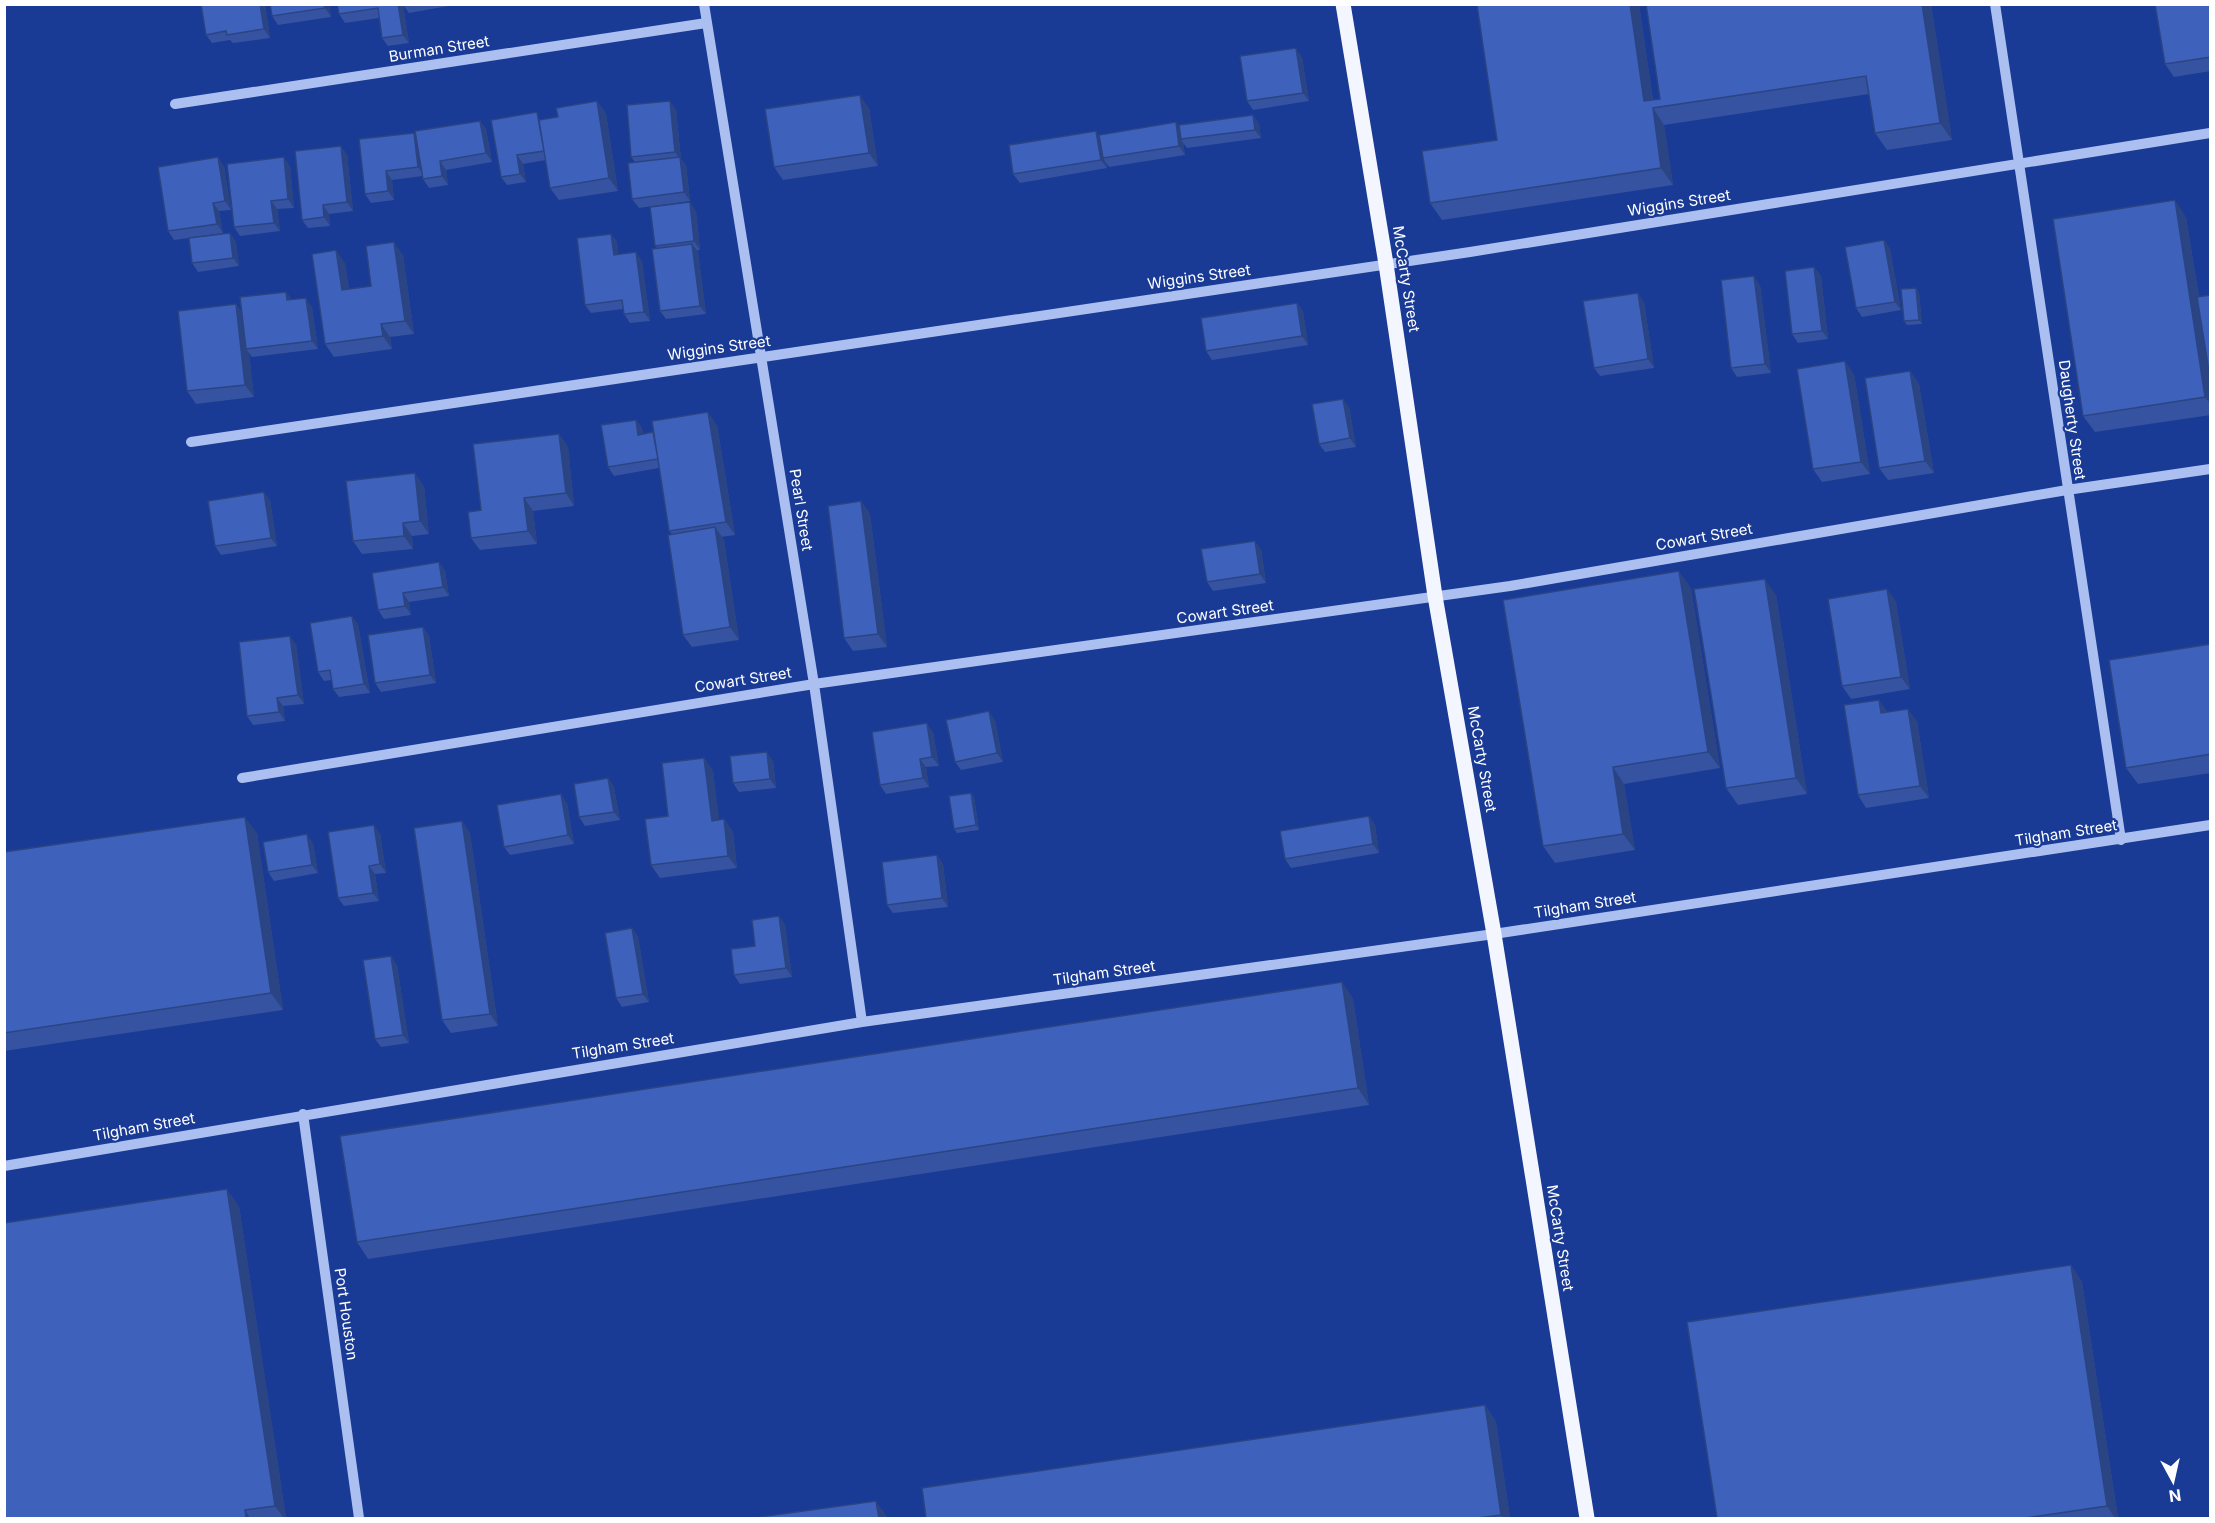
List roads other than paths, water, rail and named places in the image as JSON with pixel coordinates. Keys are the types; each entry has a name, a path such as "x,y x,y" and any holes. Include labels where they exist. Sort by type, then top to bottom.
{"main road":[{"name":"McCarty Street","path":"1343,4 1386,264 1435,596 1494,934 1587,1518"}],"street":[{"name":"Pearl Street","path":"704,4 814,684 862,1022"},
{"name":"Daugherty Street","path":"1995,4 2121,840"},
{"name":"Burman Street","path":"176,104 706,23"},
{"name":"Wiggins Street","path":"191,442 1386,264 2211,133"},
{"name":"Cowart Street","path":"242,778 814,684 1522,584 2067,490 2211,469"},
{"name":"Tilgham Street","path":"4,1166 862,1022 1494,934 2211,825"},
{"name":"Port Houston","path":"303,1114 359,1518"}]}
